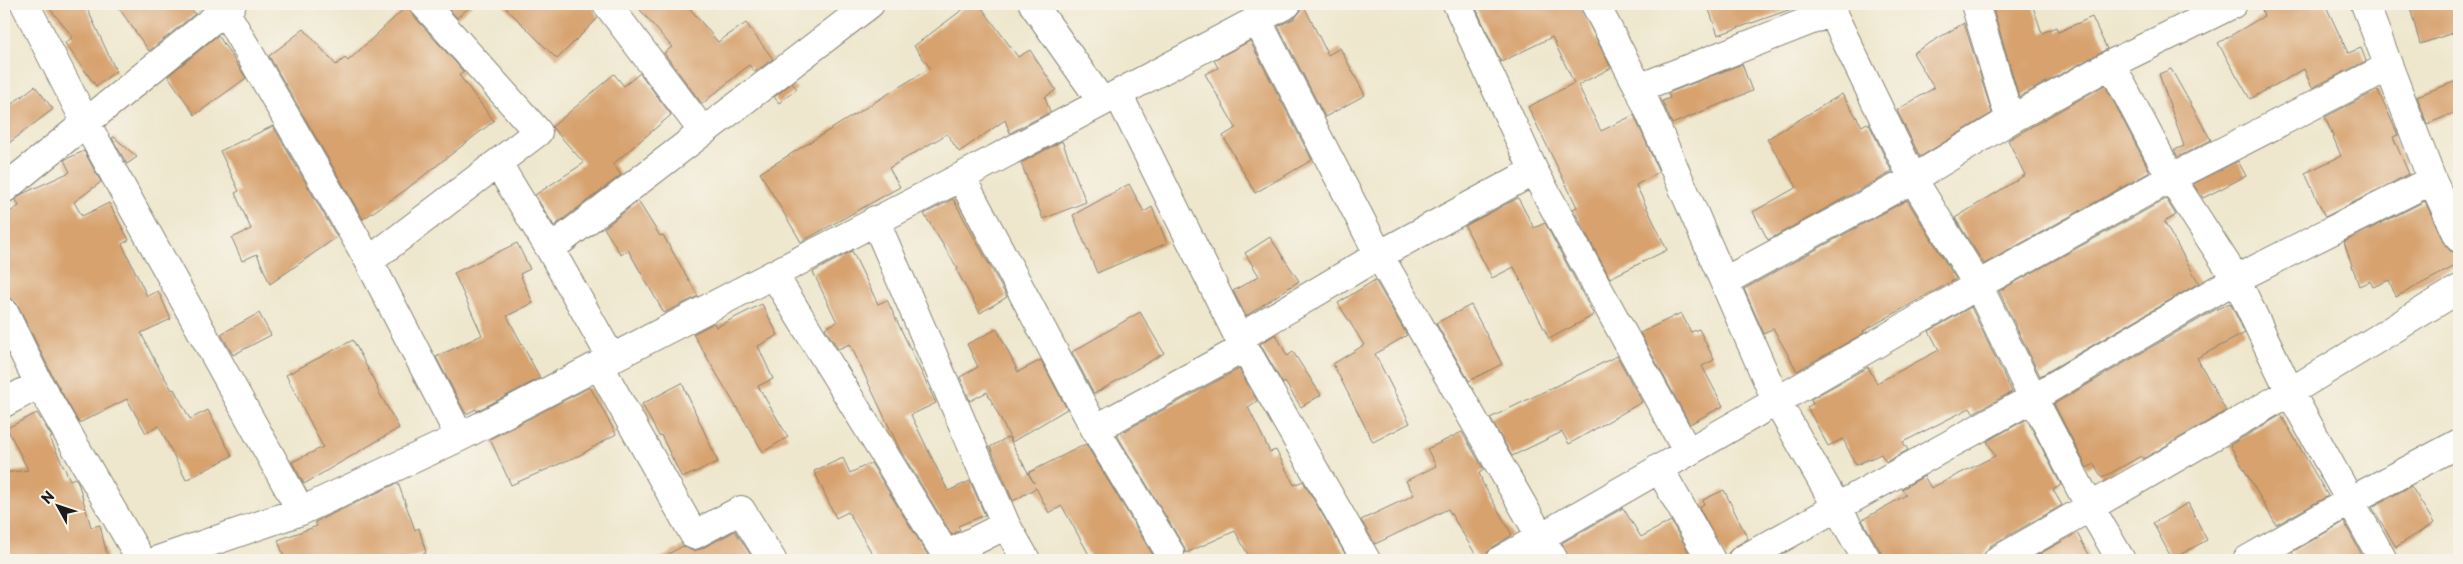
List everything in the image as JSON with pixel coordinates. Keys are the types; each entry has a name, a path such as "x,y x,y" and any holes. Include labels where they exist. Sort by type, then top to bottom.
{"street":[{"path":"25,4 86,123 301,511"},
{"path":"369,261 538,132 424,4"},
{"path":"607,4 702,130"},
{"path":"550,249 702,130 870,4"},
{"path":"1033,4 1110,98 1242,343 1366,560"},
{"path":"158,560 301,511 460,436 774,275 1287,4"},
{"path":"1457,4 1534,171 1687,451"},
{"path":"1595,4 1640,88 1776,400 1867,560"},
{"path":"1976,4 2010,120"},
{"path":"1725,281 1913,179 2010,120 2111,64 2233,4"},
{"path":"2365,4 2432,180 2459,238"},
{"path":"4,189 226,6 369,261 460,436"},
{"path":"1640,88 1831,8 1913,179 1978,285 2090,507 2121,560"},
{"path":"1257,20 1379,255 1542,536 1554,560"},
{"path":"2111,64 2171,178 2236,279 2290,392 2383,560"},
{"path":"1501,560 1687,451 1978,285 2171,178 2388,67"},
{"path":"498,164 550,249 605,362 694,535 741,510 772,560"},
{"path":"1096,430 1242,343 1379,255 1534,171"},
{"path":"961,177 1096,430 1167,558"},
{"path":"1742,560 2034,398 2236,279 2432,180"},
{"path":"875,220 1006,525 1026,560"},
{"path":"774,275 946,555 1006,525"},
{"path":"1998,560 2290,392 2459,289"},
{"path":"4,312 39,384 141,560"},
{"path":"4,403 39,384"},
{"path":"2247,560 2459,442"},
{"path":"1659,468 1711,560"}],"building":[{"path":"46,4 85,4 116,71 96,86 65,43 73,37"},
{"path":"116,4 188,4 195,14 149,51"},
{"path":"409,4 412,14 464,72 459,75 494,121 404,191 363,219 269,56 304,29 336,65 345,58 348,61"},
{"path":"445,4 473,4 457,18"},
{"path":"502,4 592,4 598,18 557,59"},
{"path":"635,4 686,4 718,42 746,23 773,59 755,72 749,65 702,104 664,53 672,47"},
{"path":"970,4 979,4 1018,57 1030,50 1056,90 1045,97 1050,112 1010,133 1005,120 959,152 947,134 889,168 900,187 801,242 760,173 930,68 914,46"},
{"path":"1303,4 1328,55 1340,48 1365,95 1325,117 1278,26 1295,18"},
{"path":"1474,4 1579,4 1611,68 1578,85 1601,131 1634,115 1659,172 1636,185 1667,250 1610,278 1573,209 1577,207 1528,107 1574,83 1552,37 1501,62"},
{"path":"1707,4 1797,4 1797,7 1718,35"},
{"path":"2005,4 2032,4 2042,33 2056,27 2058,32 2092,17 2107,49 2019,97 1993,8"},
{"path":"2260,4 2325,4 2348,53 2361,48 2366,61 2312,88 2304,69 2250,99 2218,43 2264,16"},
{"path":"2409,4 2453,4 2459,31 2420,44"},
{"path":"1964,23 1992,113 1920,157 1897,110 1934,88 1913,53"},
{"path":"218,35 246,78 195,115 168,76"},
{"path":"1250,41 1312,160 1255,193 1223,136 1236,128 1205,74 1218,68 1214,60"},
{"path":"1742,64 1752,91 1672,124 1662,101 1670,98 1668,93"},
{"path":"2171,69 2211,140 2178,157 2174,150 2184,146 2159,74"},
{"path":"640,73 671,115 613,164 621,175 554,226 535,195 584,163 552,127 614,74 624,86"},
{"path":"2459,80 2459,111 2427,124 2417,96"},
{"path":"792,83 797,89 779,103 774,97"},
{"path":"2105,85 2150,172 1984,264 1955,218 2025,175 2008,140"},
{"path":"35,86 53,109 4,147 4,110"},
{"path":"2378,90 2398,135 2393,137 2409,174 2325,217 2305,173 2341,156 2325,117"},
{"path":"1842,94 1862,126 1867,123 1870,126 1892,172 1768,240 1753,212 1797,187 1767,139"},
{"path":"273,126 337,237 270,284 257,254 242,261 232,238 251,229 235,193 239,191 220,151"},
{"path":"114,137 137,157 127,164 112,138"},
{"path":"1062,141 1086,202 1043,219 1021,163"},
{"path":"84,151 101,182 74,202 82,216 109,203 129,240 122,244 147,296 158,291 171,319 141,333 155,361 172,390 174,389 190,419 208,410 232,456 186,480 159,426 146,433 127,399 79,423 53,377 18,305 12,299 4,297 4,216 19,206 16,200 22,194 70,172 64,160"},
{"path":"2238,161 2246,176 2203,198 2193,184"},
{"path":"1129,184 1144,212 1152,207 1167,243 1097,273 1073,215"},
{"path":"2459,184 2459,202 2452,187"},
{"path":"1518,198 1534,228 1545,223 1594,315 1549,339 1514,267 1492,278 1465,226"},
{"path":"953,199 1007,297 980,313 957,271 958,269 924,214"},
{"path":"2166,199 2176,215 2164,222 2199,283 2040,376 1999,291"},
{"path":"1907,200 1956,279 1863,331 1864,333 1797,371 1773,328 1764,334 1744,289"},
{"path":"638,201 660,236 663,235 698,296 664,313 628,250 621,255 604,228"},
{"path":"2425,201 2445,245 2450,251 2459,253 2459,264 2396,297 2389,280 2373,287 2370,281 2359,286 2344,242"},
{"path":"1270,237 1299,281 1246,316 1233,291 1259,276 1245,253"},
{"path":"517,243 530,269 520,274 533,303 507,316 540,378 477,411 476,409 466,414 436,357 482,335 454,273"},
{"path":"852,251 878,304 887,300 936,403 911,415 948,491 970,481 985,515 958,526 960,530 952,535 900,450 850,344 838,349 825,328 837,322 813,272"},
{"path":"1375,280 1407,335 1375,354 1410,423 1373,442 1333,364 1364,345 1338,303"},
{"path":"2230,303 2245,333 2197,358 2226,411 2143,459 2141,456 2102,478 2094,464 2087,468 2054,404"},
{"path":"762,304 778,335 758,346 773,379 758,386 788,437 763,452 693,334 714,323 716,327"},
{"path":"1471,305 1502,364 1469,381 1436,323"},
{"path":"1971,307 2012,392 1973,413 1970,408 1903,442 1908,450 1886,462 1881,454 1856,465 1843,439 1828,446 1807,407 1813,404 1811,399 1868,367 1877,383 1939,350 1929,331"},
{"path":"1140,312 1164,353 1094,394 1072,352"},
{"path":"259,313 271,335 233,355 221,334"},
{"path":"1681,313 1691,332 1699,329 1714,360 1702,366 1723,406 1690,424 1640,333"},
{"path":"997,329 1018,372 1041,360 1067,409 1012,442 987,392 970,401 960,377 978,367 967,344"},
{"path":"1276,334 1287,356 1293,352 1321,395 1301,407 1285,382 1283,384 1260,344"},
{"path":"353,340 399,428 304,484 292,462 323,447 286,375"},
{"path":"1617,356 1642,402 1569,444 1562,432 1512,456 1490,418"},
{"path":"1239,369 1257,401 1248,407 1270,452 1276,450 1294,485 1303,481 1347,557 1340,560 1251,560 1235,531 1186,553 1117,435"},
{"path":"682,383 718,462 682,478 661,435 659,436 642,404"},
{"path":"590,387 616,434 580,455 511,485 490,439"},
{"path":"37,413 52,437 50,438 70,480 75,478 78,482 91,527 100,525 108,560 5,560 6,498 4,498 4,473 28,470 7,428"},
{"path":"2281,415 2328,496 2276,525 2230,445"},
{"path":"2027,419 2061,485 2053,490 2062,505 1990,546 1983,556 1976,560 1883,560 1881,552 1862,520 1906,495 1902,489 1924,476 1931,488 1995,456 1987,441"},
{"path":"1462,432 1484,470 1479,473 1481,480 1512,535 1493,547 1487,553 1485,560 1479,560 1448,509 1375,544 1361,520 1414,495 1406,481 1436,466 1427,449"},
{"path":"1008,437 1028,473 1086,444 1153,555 1145,560 1092,560 1062,506 1049,513 1036,488 1013,501 990,447"},
{"path":"843,458 850,473 871,463 931,560 876,560 848,512 836,518 814,471"},
{"path":"398,483 415,530 419,528 426,553 403,560 285,560 278,540 317,526 315,522"},
{"path":"2411,486 2434,523 2396,547 2372,507"},
{"path":"1724,490 1748,539 1734,547 1726,559 1699,507 1704,504 1703,500"},
{"path":"2188,503 2207,540 2172,559 2153,523"},
{"path":"1623,508 1641,537 1671,521 1693,560 1570,560 1562,543"},
{"path":"2344,522 2363,557 2358,560 2296,560 2292,552"},
{"path":"735,531 754,560 657,560 683,546 693,551 701,549"},
{"path":"2077,533 2092,560 2039,560 2036,556"}]}
